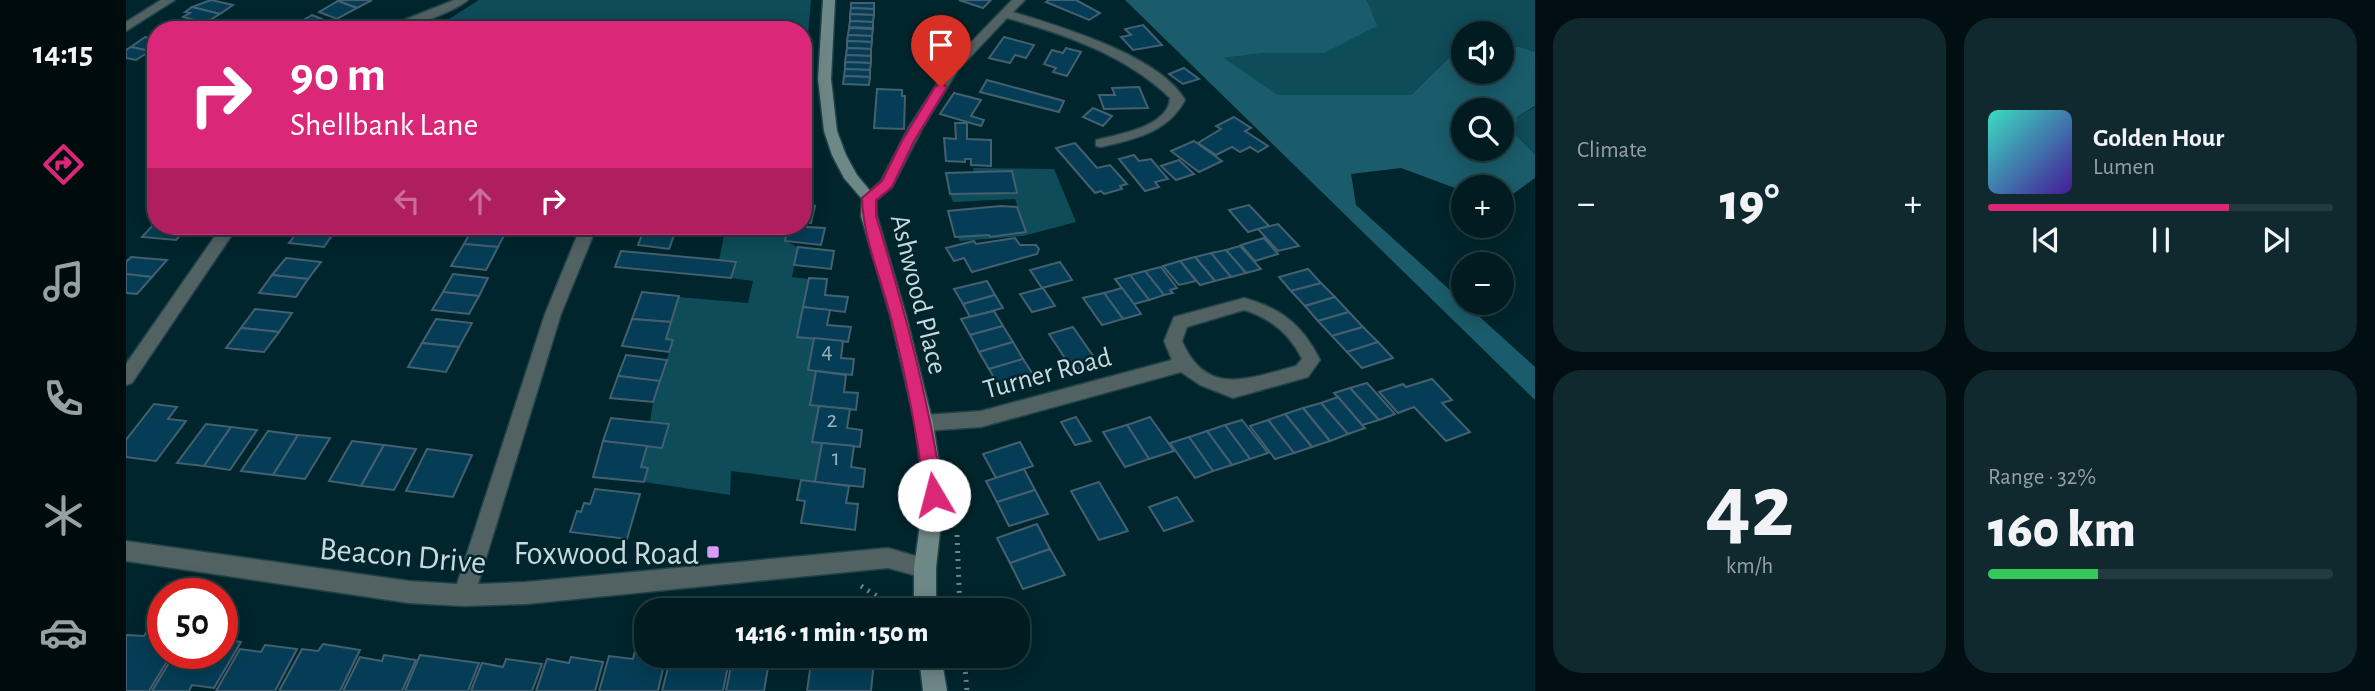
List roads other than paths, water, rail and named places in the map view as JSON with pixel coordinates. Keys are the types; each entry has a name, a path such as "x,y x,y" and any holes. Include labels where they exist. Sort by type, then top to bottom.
{"main road":[{"path":"829,0 825,46 827,112 840,158 852,182 869,198"},
{"name":"Ashwood Place","path":"869,198 869,216 898,315 924,423 934,495 925,568 925,598"},
{"path":"931,668 935,691"}],"street":[{"path":"126,27 169,0"},
{"path":"413,21 446,9 461,0"},
{"path":"869,198 887,184 916,127 953,68 1018,0"},
{"path":"1004,13 1106,50 1150,75 1176,96 1176,105 1158,123 1101,143"},
{"path":"126,378 224,235"},
{"path":"464,595 553,314 585,235"},
{"path":"1244,304 1266,309 1283,320 1305,344 1311,360 1302,372 1233,390 1206,380 1183,364 1173,341 1180,322 1244,304"},
{"name":"Turner Road","path":"924,423 981,419 1183,364"},
{"name":"Beacon Drive","path":"126,551 409,592 464,595 553,591 888,558 925,568"}],"place":[{"name":"Foxwood Road","path":"713,552"}]}
